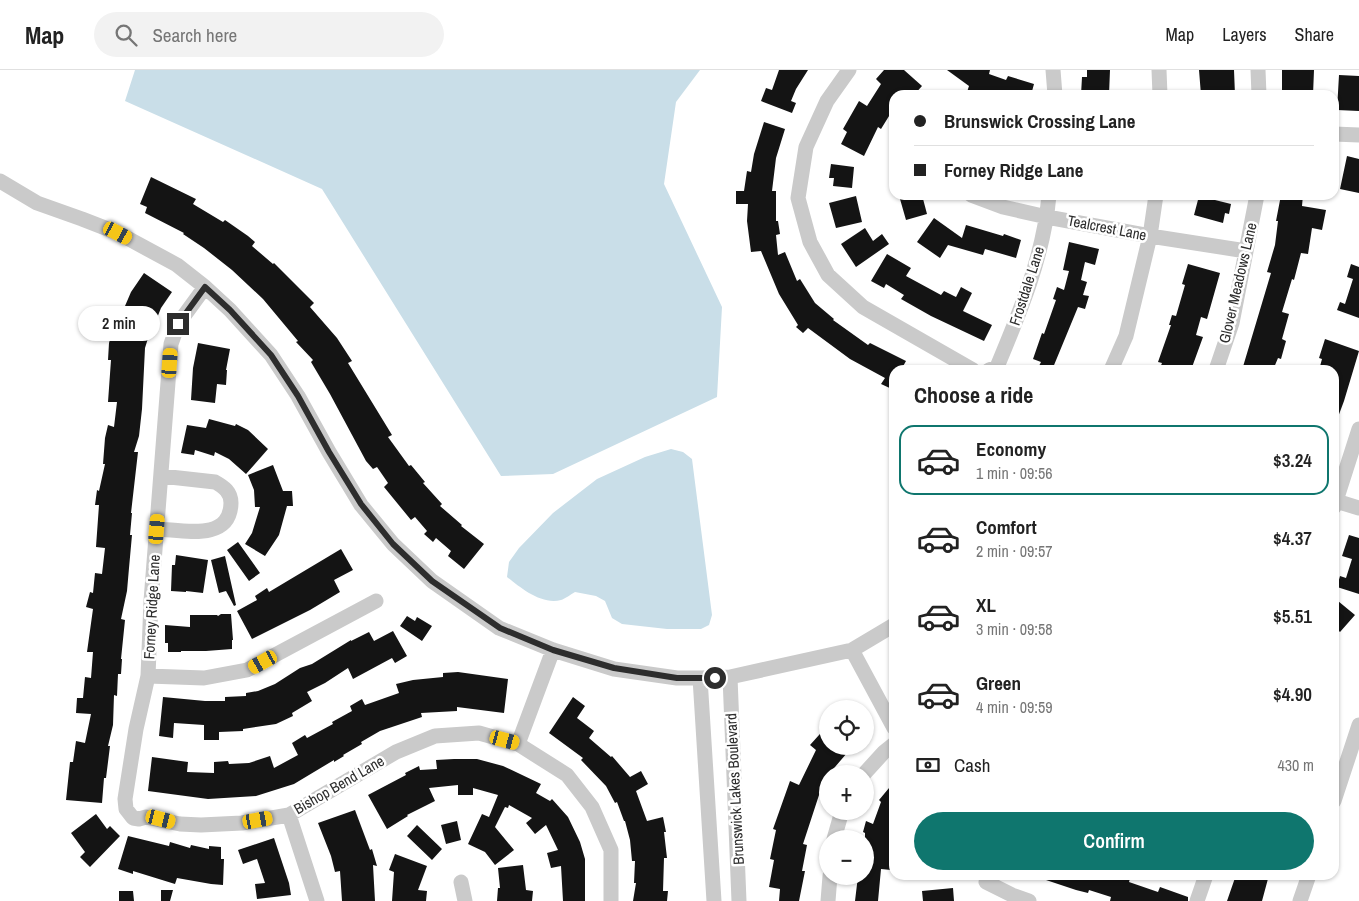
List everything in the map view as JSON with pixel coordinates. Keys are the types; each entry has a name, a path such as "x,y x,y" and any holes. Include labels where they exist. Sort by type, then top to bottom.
{"street":[{"path":"849,70 827,101 806,147 798,198 810,242 828,275 863,307 964,365"},
{"path":"1053,70 1055,90"},
{"path":"1159,70 1160,90"},
{"path":"1258,70 1259,90"},
{"path":"1339,134 1359,135"},
{"path":"0,181 37,203 82,218 118,233 177,265 205,287 230,310 271,355 298,396 361,504 393,544 432,581 500,628 553,650 614,668 677,678 700,678 730,677 852,650 889,628"},
{"name":"Tealcrest Lane","path":"984,200 1003,207 1048,217 1246,251"},
{"name":"Frostdale Lane","path":"998,365 1033,274 1048,217 1050,200"},
{"path":"1113,365 1126,336 1150,236 1155,200"},
{"name":"Glover Meadows Lane","path":"1218,365 1232,323 1256,200"},
{"name":"Forney Ridge Lane","path":"128,786 136,729 148,676 151,601 171,344 178,324 205,287"},
{"path":"1339,492 1359,429"},
{"path":"157,529 210,531 219,527 224,521 229,514 231,502 229,493 223,486 215,482 161,476"},
{"path":"1339,505 1359,508"},
{"path":"148,676 204,678 247,670 376,600"},
{"path":"518,744 553,650"},
{"path":"852,650 889,719"},
{"name":"Brunswick Lakes Boulevard","path":"730,677 739,901"},
{"name":"Brunswick Lakes Boulevard","path":"700,678 714,901"},
{"path":"1339,786 1359,725"},
{"name":"Bishop Bend Lane","path":"128,786 124,805 133,818 146,817 180,824 201,825 242,823 288,815 396,752 435,736 478,733 518,744 567,775 592,807 611,850 611,901"},
{"path":"872,765 889,748"},
{"path":"288,815 317,901"},
{"path":"1197,901 1204,880"},
{"path":"1300,901 1307,880"},
{"path":"461,882 465,901"},
{"path":"986,882 1029,901"},
{"path":"828,901 829,885"}],"water":[{"path":"135,70 700,70 676,102 664,184 722,307 717,397 553,474 501,476 322,189 125,101"},
{"path":"671,449 683,452 692,459 712,615 709,625 701,629 667,629 622,624 612,618 605,601 596,596 575,592 561,600 546,600 532,594 507,577 509,562 519,548 553,513 597,479 645,457"}],"building":[{"path":"779,70 808,70 791,101 796,103 792,113 761,101 766,88 772,90"},
{"path":"884,70 904,70 922,86 918,90 889,90 889,116 881,129 878,127 864,156 841,144 847,132 843,129 859,101 867,106 881,84 876,79"},
{"path":"947,70 990,70 989,74 1006,80 1008,76 1034,84 1032,90 968,90 969,86"},
{"path":"1087,70 1110,70 1109,90 1081,90 1082,77 1087,77"},
{"path":"1199,70 1234,70 1235,90 1201,90"},
{"path":"1282,70 1314,70 1313,90 1282,90"},
{"path":"1339,75 1359,76 1359,111 1339,110"},
{"path":"764,122 785,129 776,158 772,191 776,191 776,221 778,221 780,234 776,235 778,255 785,252 797,281 800,279 815,303 833,320 868,345 870,343 906,361 904,365 889,365 889,388 881,384 885,378 850,359 808,328 803,333 796,327 798,325 779,294 761,251 751,252 747,221 748,204 736,204 736,191 744,191 747,171 751,172 754,154"},
{"path":"1347,156 1359,159 1359,193 1340,189"},
{"path":"831,164 854,167 852,188 833,186 834,178 829,178"},
{"path":"151,177 196,199 193,204 223,222 225,220 248,236 255,242 252,246 274,263 314,303 310,307 337,338 352,361 348,363 392,435 388,437 409,466 411,465 425,482 423,483 442,504 440,506 484,544 464,569 448,556 451,551 436,538 433,542 424,534 427,531 415,517 411,520 384,487 388,483 377,467 373,469 366,461 311,362 313,360 296,342 298,341 263,299 232,270 184,233 145,213 147,207 140,204"},
{"path":"856,196 862,222 836,228 829,203"},
{"path":"900,200 923,200 927,214 906,220"},
{"path":"1198,200 1215,200 1231,204 1229,214 1225,213 1223,223 1194,215"},
{"path":"1280,200 1303,200 1302,206 1326,210 1322,230 1312,228 1308,254 1301,253 1294,280 1292,279 1282,312 1289,314 1282,339 1286,341 1281,359 1278,358 1275,365 1243,365 1271,273 1267,272 1275,245 1278,221 1276,221"},
{"path":"934,218 962,238 966,225 1021,240 1016,258 985,249 983,255 948,245 940,258 917,242"},
{"path":"865,228 873,241 882,234 889,244 856,267 841,244"},
{"path":"1069,242 1099,249 1095,265 1085,262 1081,280 1087,282 1083,295 1089,296 1085,309 1078,307 1054,365 1040,365 1041,362 1033,359 1056,300 1053,299 1057,287 1064,290 1069,271 1063,270"},
{"path":"887,254 911,268 906,276 941,295 944,291 956,297 961,287 972,293 963,311 992,325 984,341 931,316 901,299 904,295 886,284 884,288 871,281"},
{"path":"1188,264 1220,273 1207,319 1201,317 1196,335 1203,337 1193,365 1161,365 1162,363 1158,362 1171,325 1169,325 1172,315 1176,316 1185,285 1182,284"},
{"path":"1351,264 1359,267 1359,318 1337,310 1340,302 1345,304 1353,279 1347,277"},
{"path":"144,273 172,292 161,308 155,323 153,322 145,348 142,409 139,436 134,452 138,452 131,513 130,535 132,535 127,591 121,619 125,620 121,674 118,674 117,696 114,695 113,725 108,746 110,746 106,778 104,778 102,803 66,800 70,762 73,762 76,741 85,743 91,714 76,713 77,698 83,698 85,677 91,678 93,652 87,652 93,609 86,607 90,592 93,593 95,573 102,574 105,548 96,547 99,505 95,505 97,490 99,491 105,464 103,464 105,438 108,425 114,427 117,402 108,402 111,360 108,360 109,343 116,319 119,320 131,292"},
{"path":"1325,339 1359,351 1339,414 1339,365 1320,365 1322,359 1319,358"},
{"path":"198,343 230,349 226,370 226,385 217,384 215,403 191,400 193,368"},
{"path":"209,419 235,426 236,424 248,430 268,449 246,474 229,459 215,452 214,456 195,450 194,455 181,453 187,425 206,428"},
{"path":"273,465 283,491 292,491 293,506 287,506 279,535 265,556 245,544 252,533 260,507 255,507 254,490 248,475"},
{"path":"1349,535 1359,538 1359,594 1339,588 1340,576 1346,578 1352,559 1342,556"},
{"path":"238,542 260,573 249,581 227,550"},
{"path":"341,549 353,570 334,580 340,592 310,610 252,639 237,611 257,600 255,596 267,588 269,592"},
{"path":"176,555 208,560 203,593 171,591 172,565 175,565"},
{"path":"225,556 236,605 234,606 226,591 219,593 211,560"},
{"path":"1339,602 1355,615 1339,631"},
{"path":"221,614 231,614 232,649 168,652 168,643 165,643 165,625 190,627 190,615 218,616"},
{"path":"407,616 415,621 417,617 432,626 422,641 400,626"},
{"path":"393,631 407,656 395,663 392,658 353,679 348,668 307,692 312,701 292,713 293,716 276,724 243,729 243,731 219,732 219,740 204,740 204,725 174,723 173,738 159,736 163,697 225,701 225,697 246,696 246,693 258,691 275,684 300,668 312,664 351,640 369,632 374,641"},
{"path":"458,672 508,679 504,713 457,707 457,711 421,713 422,717 380,731 361,742 362,744 344,756 294,784 256,796 208,799 148,791 152,757 188,762 187,772 214,773 214,762 228,761 229,764 249,763 270,756 274,768 298,755 292,743 305,735 307,738 333,724 332,722 352,711 350,706 362,699 365,705 399,693 396,684 443,677 443,673"},
{"path":"573,697 585,706 577,718 594,731 589,738 612,756 630,777 641,771 648,784 636,791 647,821 663,817 666,832 664,832 667,858 664,858 663,891 668,891 667,901 633,901 636,883 634,883 635,861 632,861 630,840 617,802 615,803 606,786 581,760 583,758 549,733"},
{"path":"819,735 819,755 845,755 837,765 819,765 819,795 803,844 807,845 802,871 805,871 799,901 779,901 780,889 769,887 774,860 770,859 776,830 773,829 790,781 799,785 816,750 810,745"},
{"path":"477,759 503,766 541,784 536,793 550,801 552,799 568,817 580,842 585,859 585,901 563,901 561,866 551,868 547,853 558,850 546,825 535,834 526,823 532,818 509,805 508,808 505,807 495,827 514,850 495,865 485,852 468,844 482,814 489,817 498,795 473,788 473,795 458,795 458,785 429,788 435,801 407,815 387,829 368,795 419,766 420,770 437,769 436,760"},
{"path":"889,788 889,870 881,869 878,901 855,901 857,885 874,885 874,830 864,830 866,821 873,824 881,802 879,800"},
{"path":"355,810 370,850 372,849 377,866 373,865 375,901 342,901 340,871 335,872 318,823"},
{"path":"96,814 107,829 110,826 120,836 90,867 80,857 85,852 71,833"},
{"path":"457,821 461,840 446,844 441,825"},
{"path":"417,825 442,849 432,860 407,836"},
{"path":"128,836 169,846 170,842 190,848 191,845 209,849 209,846 221,847 221,859 224,859 223,885 177,878 175,884 133,871 133,874 118,869"},
{"path":"274,838 289,883 291,895 257,899 255,884 265,883 257,859 243,864 238,850"},
{"path":"395,854 427,866 418,890 427,891 426,901 392,901 394,872 389,870"},
{"path":"523,865 526,890 533,891 532,901 497,901 498,888 500,888 498,868"},
{"path":"1046,880 1130,880 1129,882 1158,892 1160,887 1188,897 1188,901 1110,901 1111,897 1089,890 1088,893"},
{"path":"1234,880 1268,880 1262,901 1227,901"},
{"path":"953,888 954,901 923,901 922,891"},
{"path":"161,890 173,890 170,901 161,901"},
{"path":"119,891 133,891 134,901 119,901"}],"route":[{"path":"178,324 205,287 230,310 271,355 298,396 361,504 393,544 432,581 500,628 553,650 614,668 677,678 715,678"}]}
